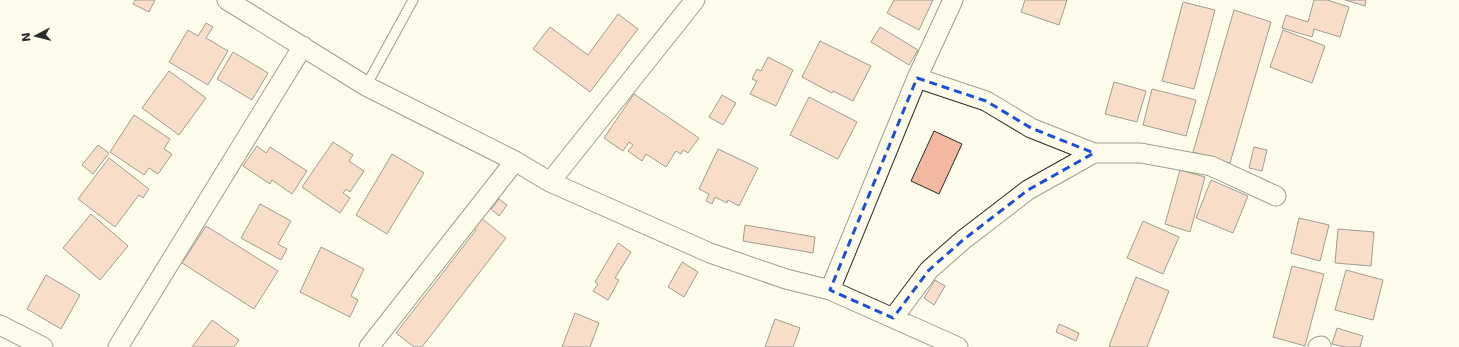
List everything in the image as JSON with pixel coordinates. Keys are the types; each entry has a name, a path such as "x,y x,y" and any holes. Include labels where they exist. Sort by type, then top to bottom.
{"street":[{"path":"227,0 366,86 515,162 550,182 710,253 786,279 830,290 958,347"},
{"path":"550,182 695,0"},
{"path":"830,290 918,78 953,0"},
{"path":"118,347 303,46"},
{"path":"918,78 986,100 1031,128 1094,152 1141,153 1211,166 1276,196"},
{"path":"893,318 929,270 963,240 1028,190 1094,152"},
{"path":"369,347 515,162"},
{"path":"0,325 43,347"}],"lane":[{"path":"366,86 413,0"}],"highlighted area":[{"path":"917,78 986,101 1031,128 1094,153 1028,190 963,240 929,270 893,318 830,290"}],"building":[{"path":"135,0 155,0 149,12 133,4"},
{"path":"894,0 933,0 919,30 887,13"},
{"path":"1025,0 1067,0 1059,25 1021,12"},
{"path":"1314,0 1327,0 1349,7 1340,37 1314,29 1312,37 1282,28 1286,15 1308,22"},
{"path":"1345,0 1366,0 1365,6"},
{"path":"1183,2 1215,10 1194,89 1162,81"},
{"path":"1234,10 1271,22 1230,163 1193,152"},
{"path":"618,14 638,29 590,92 533,49 550,27 588,55"},
{"path":"206,23 213,27 206,38 228,51 208,85 169,62 188,30 198,36"},
{"path":"880,27 918,50 909,65 871,42"},
{"path":"1283,30 1325,46 1312,83 1270,67"},
{"path":"820,41 871,66 853,101 833,91 832,93 802,77"},
{"path":"233,52 268,73 252,100 217,79"},
{"path":"768,57 793,70 776,106 750,94 757,81 752,79 757,69 761,71"},
{"path":"169,71 206,98 179,135 142,108"},
{"path":"1114,82 1146,91 1137,122 1105,114"},
{"path":"1152,89 1196,100 1186,136 1143,125"},
{"path":"634,94 699,138 688,153 683,150 681,154 676,151 666,167 646,154 642,161 628,151 633,145 629,142 623,151 604,138"},
{"path":"722,95 736,103 723,125 709,117"},
{"path":"809,97 857,122 838,159 790,135"},
{"path":"134,115 170,139 164,149 172,154 158,174 149,168 144,175 110,152"},
{"path":"934,131 962,144 939,194 911,181"},
{"path":"333,142 353,155 349,161 364,171 350,192 346,189 343,193 350,198 340,213 302,187"},
{"path":"98,145 109,153 93,174 82,165"},
{"path":"257,146 266,153 270,147 307,171 292,194 272,180 270,184 243,166"},
{"path":"1254,147 1267,150 1262,171 1249,168"},
{"path":"718,149 758,168 739,206 728,200 727,203 715,197 712,204 706,201 709,194 699,189"},
{"path":"392,154 424,173 387,234 356,215"},
{"path":"109,158 149,189 143,198 139,195 115,227 78,199"},
{"path":"1180,170 1205,177 1190,232 1165,224"},
{"path":"1211,180 1248,196 1233,233 1196,218"},
{"path":"499,199 507,205 499,216 491,209"},
{"path":"260,204 291,221 278,244 287,249 281,260 241,238"},
{"path":"91,214 128,246 100,280 63,248"},
{"path":"480,217 506,238 422,347 414,347 396,333 476,230 472,227"},
{"path":"1299,218 1329,225 1320,261 1291,253"},
{"path":"1143,221 1179,237 1163,274 1127,258"},
{"path":"745,225 815,237 813,253 743,241"},
{"path":"206,226 278,271 254,309 182,263"},
{"path":"1338,229 1374,232 1371,266 1335,263"},
{"path":"618,243 631,252 615,278 619,280 608,300 593,291 598,284 595,282"},
{"path":"321,247 364,269 351,296 358,300 350,317 300,292"},
{"path":"682,262 698,272 684,297 668,287"},
{"path":"1292,266 1324,274 1305,346 1273,337"},
{"path":"1346,270 1383,280 1373,320 1335,310"},
{"path":"46,275 80,295 61,329 27,309"},
{"path":"1136,277 1169,291 1147,347 1109,346"},
{"path":"935,280 945,286 934,305 924,298"},
{"path":"575,313 599,323 590,347 562,347"},
{"path":"775,319 800,328 793,347 765,347"},
{"path":"212,320 239,340 234,347 192,347"},
{"path":"1059,324 1079,333 1076,341 1056,332"},
{"path":"1337,328 1363,336 1360,347 1345,347 1332,344"}]}
